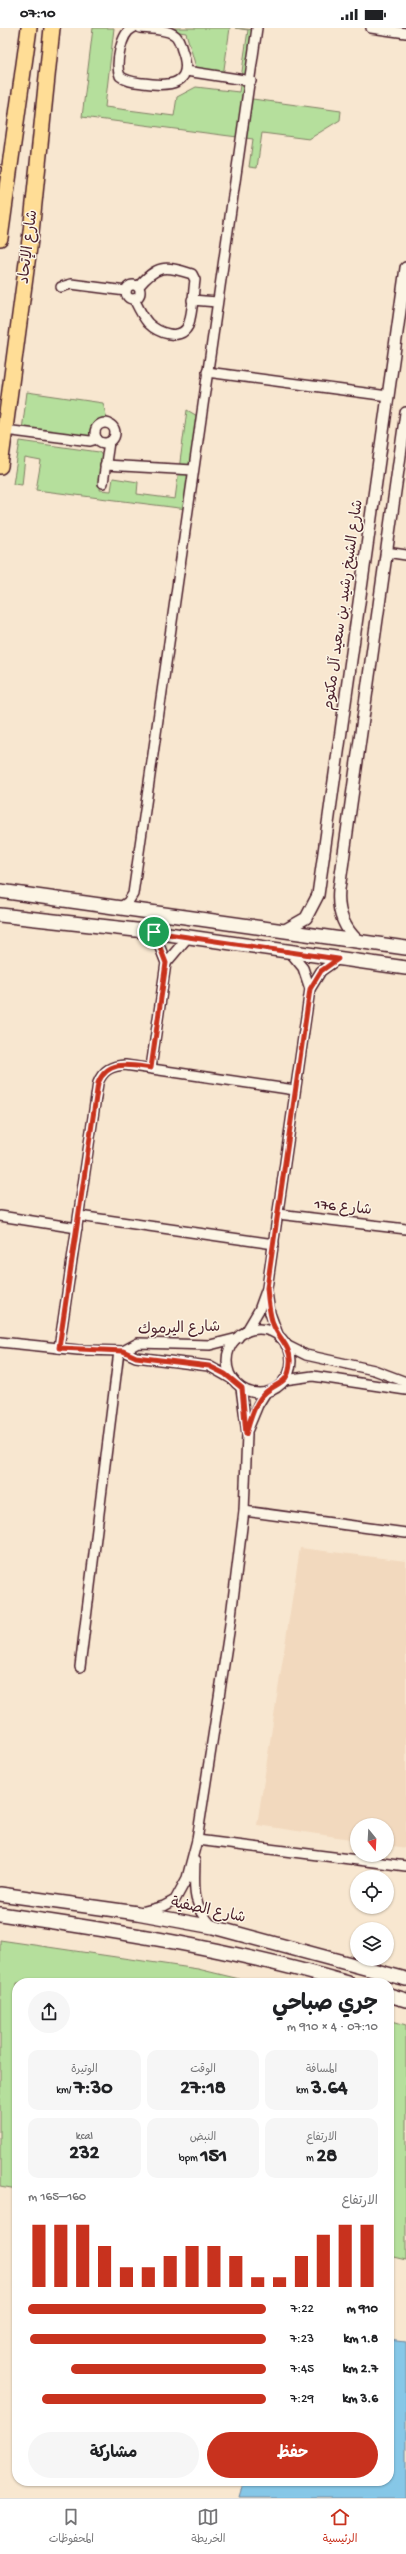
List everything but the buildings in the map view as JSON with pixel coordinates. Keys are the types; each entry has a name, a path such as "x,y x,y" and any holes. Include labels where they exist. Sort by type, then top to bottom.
{"highway":[{"name":"شارع الإتحاد","path":"0,466 6,430 31,232 52,28"},
{"name":"شارع الإتحاد","path":"0,238 27,32"}],"main road":[{"path":"0,891 406,948"},
{"path":"0,915 154,932 406,968"},
{"name":"شارع الصفية","path":"0,1894 137,1913 213,1927 406,1979"},
{"path":"0,1914 176,1941 279,1964 330,1978"},
{"path":"394,1996 406,2000"}],"street":[{"path":"133,28 126,33 118,67 124,79 169,85 176,83 186,71 186,61 179,41 175,35 140,28"},
{"path":"142,911 135,903 133,894 217,302 251,82 257,28"},
{"path":"372,28 406,33"},
{"path":"186,71 251,82"},
{"name":"شارع الشيخ رشيد بن سعيد آل مكتوم","path":"285,930 299,924 311,912 318,895 388,396 401,334 406,268"},
{"path":"126,292 129,298 134,299 148,323 160,331 174,335 179,334 187,327 195,280 188,273 157,269 150,272 138,287 139,295 134,299"},
{"path":"61,287 71,284 126,292"},
{"path":"126,292 129,286 138,287"},
{"path":"192,300 217,302"},
{"path":"207,372 388,396"},
{"path":"357,940 349,933 339,912 338,900 406,413"},
{"path":"105,424 109,425 114,431 113,439 109,442 103,443 97,439 95,435 98,427 105,424"},
{"path":"6,430 90,441 97,439"},
{"path":"103,483 109,442"},
{"path":"105,465 193,470"},
{"path":"386,552 406,555"},
{"path":"321,872 327,880 332,881 341,876"},
{"path":"119,908 128,902 133,894"},
{"path":"151,1068 166,963 154,932"},
{"path":"166,963 188,937"},
{"path":"289,951 303,968 310,989"},
{"path":"286,1345 291,1363 284,1380 276,1388 266,1392 249,1391 242,1388 232,1379 228,1371 228,1358 232,1345 246,1332 259,1310 267,1288 310,989 321,971 338,959"},
{"path":"59,1348 101,1077 111,1067 118,1065 151,1068 295,1090"},
{"name":"شارع 176","path":"278,1214 406,1229"},
{"path":"0,1216 77,1228"},
{"path":"79,1216 274,1244"},
{"path":"267,1288 270,1313 279,1337 286,1345 306,1355 368,1368 406,1382"},
{"path":"246,1332 263,1330 279,1337"},
{"name":"شارع اليرموك","path":"121,1351 138,1343 210,1345 238,1338"},
{"name":"شارع اليرموك","path":"0,1342 59,1348 121,1351 136,1357 209,1366 232,1379"},
{"path":"80,1667 121,1351"},
{"path":"284,1380 314,1376 406,1390"},
{"path":"213,1927 201,1913 194,1894 196,1845 229,1632 244,1511 246,1434 242,1388"},
{"path":"246,1434 251,1419 266,1392"},
{"path":"244,1511 406,1533"},
{"path":"196,1845 406,1866"},
{"path":"137,1913 164,1906 175,1900 184,1887 196,1845"}],"shaded area":[{"path":"300,1548 406,1561 406,1848 394,1846 394,1818 350,1818 350,1839 257,1825"}],"green space":[{"path":"93,28 114,28 105,107 174,116 177,97 196,87 239,92 248,30 235,28 255,30 245,98 341,111 340,120 309,139 262,133 257,168 249,167 253,139 82,117"},
{"path":"153,28 230,28 223,76 198,74 186,33"},
{"path":"27,392 103,403 107,419 96,426 92,439 22,430"},
{"path":"187,410 199,417 187,509 36,490 41,461 25,458 22,485 13,484 20,441 99,452 104,458 100,490 111,491 113,478 138,482 137,494 175,499"},
{"path":"0,1940 198,1969 235,1978 12,1978 12,2188 0,2186"},
{"path":"394,2021 406,2025 406,2260 394,2257"}],"water":[{"path":"394,2341 406,2342 406,2498 239,2498 243,2486 394,2486"}],"route":[{"path":"154,932 338,959 321,971 314,979 310,989 267,1288 270,1313 279,1337 286,1345 290,1354 291,1363 289,1372 284,1380 276,1388 266,1392 251,1419 246,1434 242,1388 218,1369 209,1366 136,1357 123,1351 59,1348 98,1083 105,1071 118,1065 151,1068 166,963 158,939 154,932"}]}
